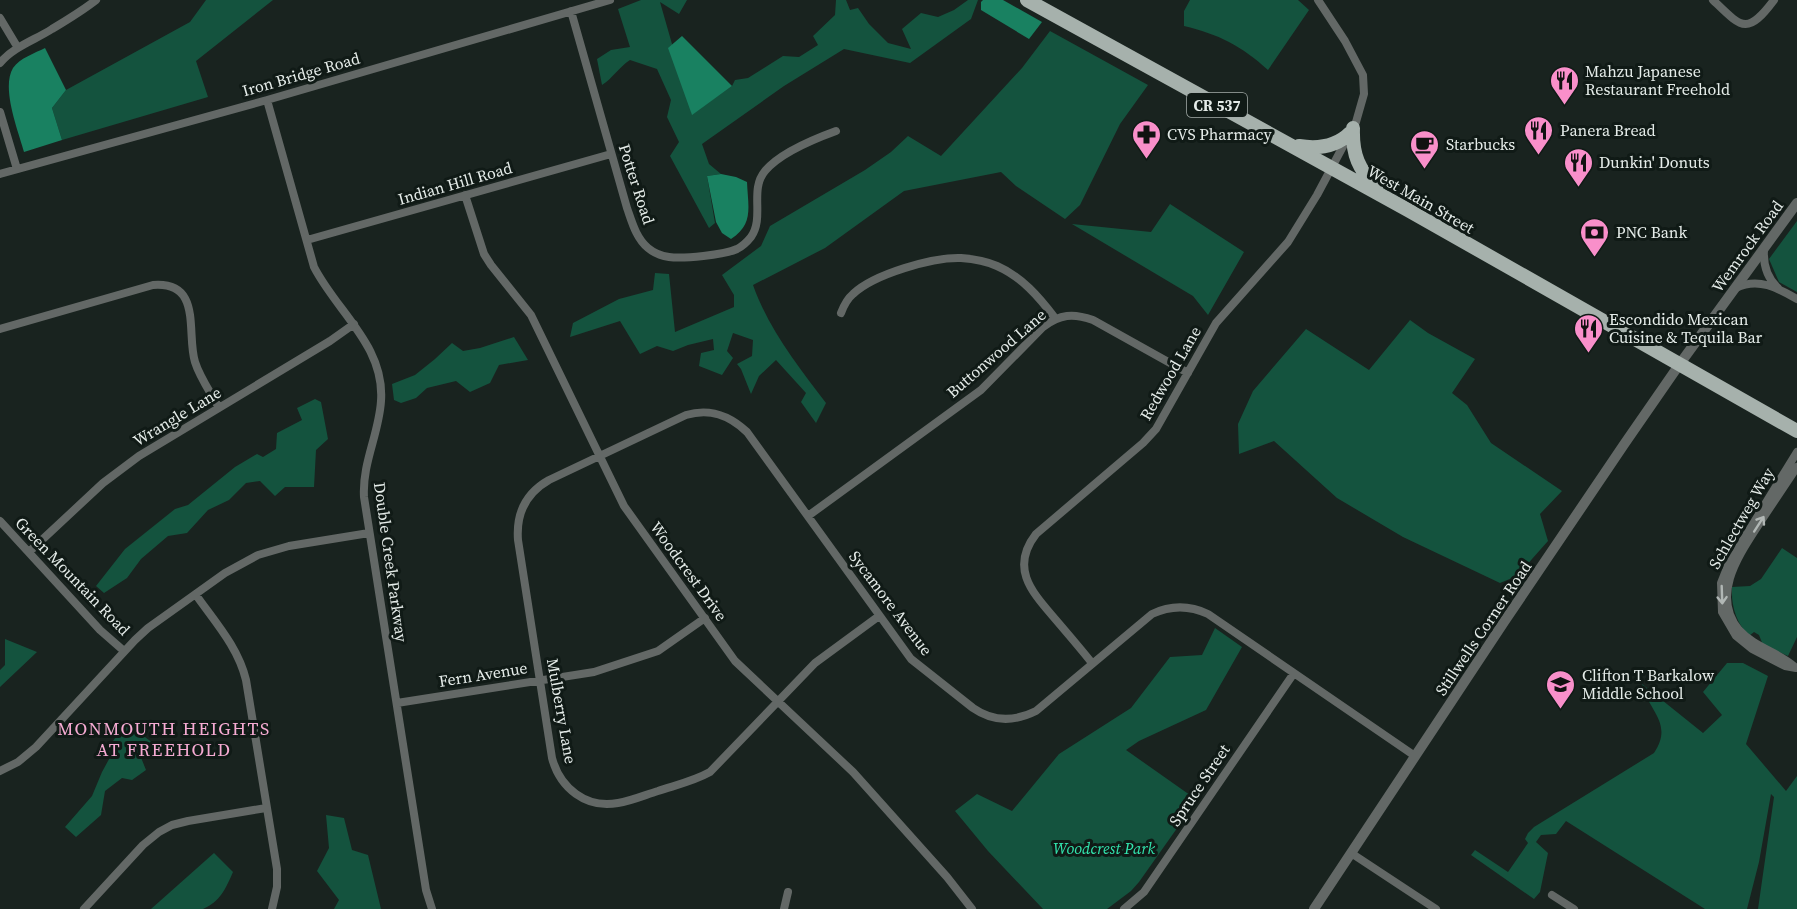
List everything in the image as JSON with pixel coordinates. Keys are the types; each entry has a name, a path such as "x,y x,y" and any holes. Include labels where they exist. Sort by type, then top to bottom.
{"main road":[{"name":"West Main Street","path":"1027,0 1332,167 1797,431"},
{"path":"1291,145 1320,147 1339,142 1352,131"},
{"path":"1352,131 1360,169 1381,195"}],"street":[{"path":"0,63 18,48 72,17 96,0"},
{"name":"Iron Bridge Road","path":"0,174 267,100 610,0"},
{"name":"Redwood Lane","path":"1092,663 1030,589 1024,568 1026,552 1036,534 1151,436 1216,323 1288,242 1352,131 1363,103 1363,75 1345,41 1318,0"},
{"path":"1713,0 1735,21 1746,25 1761,17 1774,0"},
{"name":"Potter Road","path":"571,11 623,198 638,237 648,248 663,256 722,253 739,248 755,230 758,213 757,186 766,169 805,142 836,131"},
{"path":"0,18 18,48"},
{"name":"Double Creek Parkway","path":"267,100 314,267 373,354 379,373 381,389 379,415 367,459 364,497 426,890 432,909"},
{"path":"0,112 17,169"},
{"name":"Indian Hill Road","path":"307,240 611,154"},
{"name":"Woodcrest Drive","path":"465,195 484,254 531,315 624,506 735,661 853,772 947,877 972,909"},
{"name":"Wemrock Road","path":"1679,365 1797,203"},
{"path":"1764,249 1764,260 1771,282 1797,299"},
{"path":"841,313 846,301 854,292 878,279 932,261 961,258 990,263 1015,276 1033,292 1055,318"},
{"path":"1733,290 1744,284 1778,288"},
{"path":"0,328 153,285 168,286 178,290 187,301 191,313 191,345 195,361 219,408"},
{"name":"Buttonwood Lane","path":"808,516 981,390 1043,327 1055,318 1070,316 1093,320 1188,373"},
{"name":"Wrangle Lane","path":"29,552 120,468 330,341 354,324"},
{"name":"Stillwells Corner Road","path":"1314,909 1504,622 1679,365"},
{"name":"Sycamore Avenue","path":"522,508 533,492 543,484 599,456 686,415 703,412 720,414 747,432 915,663 973,708 991,717 1011,719 1031,713 1152,614 1168,608 1186,607 1208,614 1415,756"},
{"name":"Schlectweg Way","path":"1796,668 1785,666 1752,650 1736,636 1722,612 1721,583 1728,562 1797,452"},
{"name":"Schlectweg Way","path":"1796,668 1788,660 1756,644 1737,628 1729,612 1727,597 1732,568 1797,467"},
{"name":"Mulberry Lane","path":"522,508 518,522 518,540 552,758 562,781 577,795 588,801 603,804 623,802 696,779 710,772 815,663 879,616"},
{"name":"Green Mountain Road","path":"0,521 100,630 124,651"},
{"path":"0,771 18,762 36,747 148,628 225,573 258,555 289,546 369,533"},
{"path":"196,595 233,646 243,667 278,879 272,909"},
{"name":"Fern Avenue","path":"396,703 594,672 652,653 705,618"},
{"name":"Spruce Street","path":"1124,909 1144,891 1294,673"},
{"path":"84,909 143,845 159,832 188,820 266,808"},
{"path":"1351,853 1437,909"},
{"path":"784,909 788,892"},
{"path":"1551,895 1574,909"}],"green space":[{"path":"206,0 273,0 196,61 208,97 62,140 52,108 66,90 190,22"},
{"path":"641,0 687,0 679,14 660,2 692,114 732,86 735,80 748,78 783,56 799,57 818,45 813,36 835,15 836,0 846,0 850,10 858,8 869,24 888,43 911,49 902,29 921,13 938,17 968,0 978,0 971,19 910,63 844,49 784,86 702,144 709,164 721,174 707,176 715,223 709,228 670,156 679,142 667,117 671,100 657,69 630,60 602,85 597,59 611,50 630,47 618,9"},
{"path":"1190,0 1298,0 1309,10 1268,70 1249,54 1229,42 1184,26 1184,11"},
{"path":"1050,31 1148,85 1120,124 1080,205 1065,219 1016,186 1001,172 904,191 825,248 753,285 776,332 826,403 816,423 801,402 806,393 776,360 759,376 751,394 737,364 752,356 753,340 733,333 727,351 733,358 722,375 699,366 701,353 714,350 713,339 673,351 657,346 640,354 620,321 570,337 573,323 619,299 653,290 655,273 669,274 675,332 734,307 734,295 722,275 761,246 770,226 865,170 891,152 908,136 941,156 1022,68"},
{"path":"1170,204 1244,252 1208,315 1193,296 1072,224 1151,232"},
{"path":"1797,221 1797,292 1779,282 1769,259"},
{"path":"1410,320 1428,333 1475,359 1452,393 1467,405 1491,443 1562,491 1540,514 1548,541 1517,576 1500,583 1403,537 1337,498 1274,441 1239,454 1238,424 1253,391 1306,329 1369,370"},
{"path":"514,337 528,360 499,365 490,383 470,392 456,381 427,388 416,398 401,403 394,400 392,384 415,375 452,343 463,351"},
{"path":"315,399 321,402 328,439 316,450 314,487 285,487 275,496 260,481 246,483 229,500 208,510 187,533 168,536 141,559 127,578 104,593 96,586 125,549 175,509 188,505 235,467 257,454 263,457 276,449 277,433 302,420 297,408"},
{"path":"1782,548 1797,558 1797,637 1788,656 1763,645 1759,635 1754,632 1749,636 1744,631 1734,607 1732,594 1732,587 1750,586 1761,579"},
{"name":"Woodcrest Park","path":"1215,628 1242,647 1206,710 1139,741 1126,750 1197,800 1139,882 1107,909 1043,909 988,851 955,811 977,794 1012,811 1059,754 1131,708 1170,657 1202,655"},
{"path":"5,639 37,652 0,687 0,670 5,665"},
{"path":"1727,663 1743,663 1768,676 1746,744 1786,791 1797,776 1797,909 1758,909 1774,797 1771,794 1759,862 1747,909 1705,909 1566,821 1556,834 1541,835 1536,842 1548,853 1540,892 1534,899 1471,855 1475,850 1508,872 1528,843 1525,839 1534,827 1654,753 1659,743 1661,725 1642,684 1703,733 1722,715 1703,692"},
{"path":"126,723 153,743 140,755 146,770 132,780 122,778 105,791 101,815 76,837 65,827 92,796 114,750 113,741"},
{"path":"326,815 344,818 352,850 368,855 381,909 334,909 339,900 317,871 329,848"},
{"path":"214,853 233,872 225,889 214,903 203,909 151,909"}],"shaded area":[{"path":"983,0 1003,0 1042,22 1029,39 981,10"},
{"path":"682,36 732,86 692,115 668,48"},
{"path":"45,48 66,90 52,108 62,140 24,152 12,109 10,76 13,68 20,61"},
{"path":"721,174 747,182 748,214 743,227 731,239 722,233 716,222 707,176"}],"place":[{"name":"Mahzu Japanese Restaurant Freehold","path":"1564,106"},
{"name":"Panera Bread","path":"1539,156"},
{"name":"CVS Pharmacy","path":"1146,160"},
{"name":"Starbucks","path":"1425,170"},
{"name":"Dunkin' Donuts","path":"1578,188"},
{"name":"PNC Bank","path":"1595,258"},
{"name":"Escondido Mexican Cuisine & Tequila Bar","path":"1588,354"},
{"name":"Clifton T Barkalow Middle School","path":"1561,710"}],"district":[{"name":"MONMOUTH HEIGHTS AT FREEHOLD","path":"164,738"}]}
